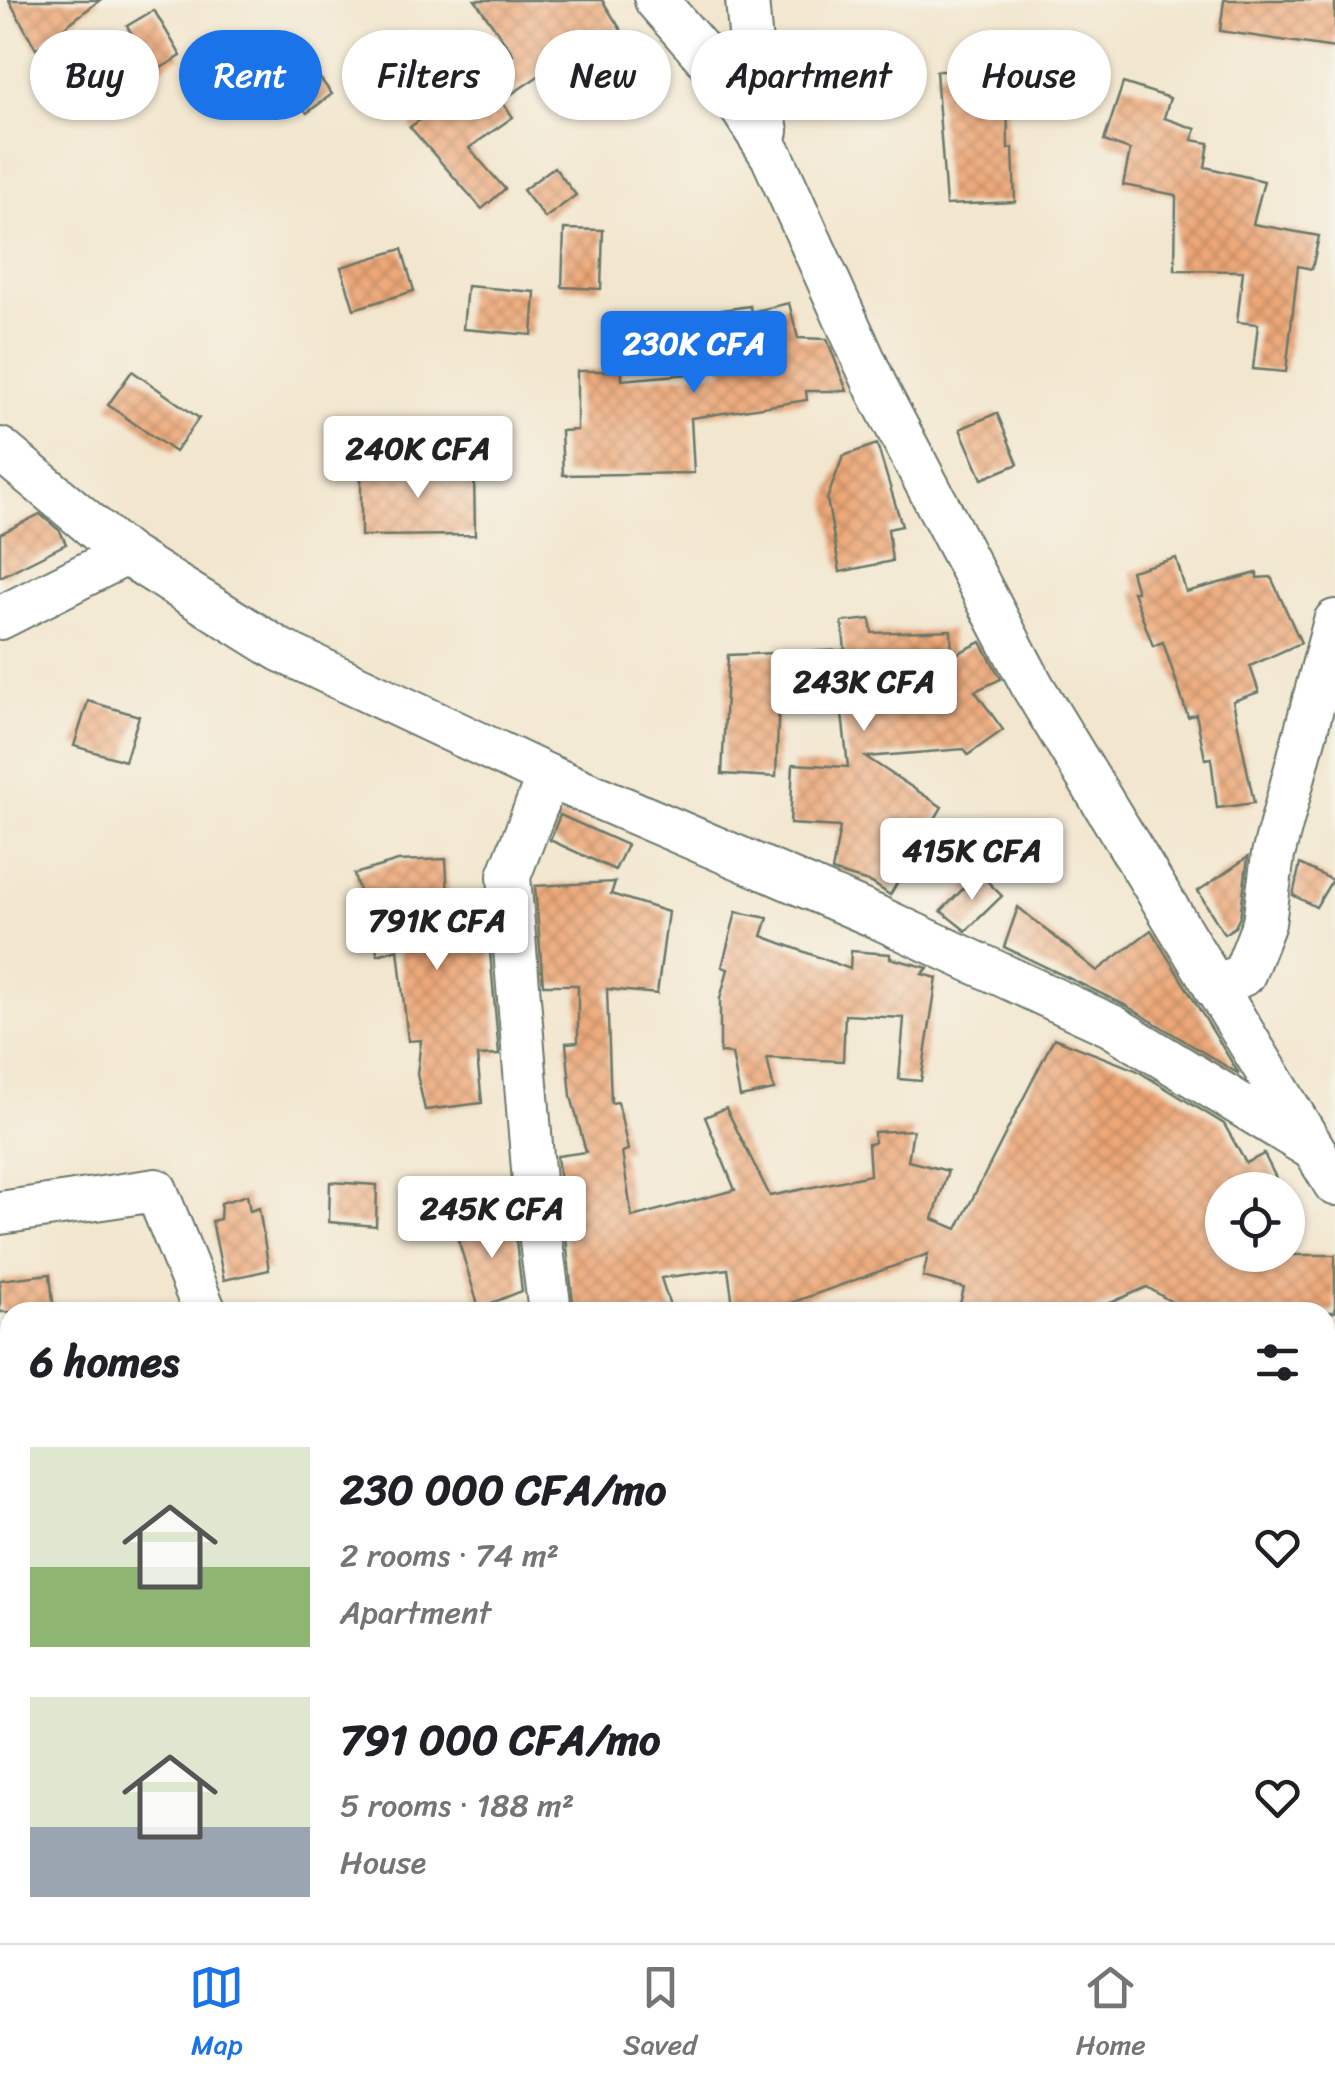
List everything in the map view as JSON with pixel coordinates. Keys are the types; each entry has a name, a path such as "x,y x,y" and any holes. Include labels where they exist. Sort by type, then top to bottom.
{"street":[{"path":"656,0 718,70 772,156 878,391 1033,687 1335,1184"},
{"path":"747,0 752,56 772,156"},
{"path":"0,449 126,554 280,650 548,776 877,916 1112,1026 1310,1147"},
{"path":"0,618 126,554"},
{"path":"1216,988 1244,974 1264,923 1273,854 1321,732 1335,620"},
{"path":"548,776 509,876 534,1194 549,1302"},
{"path":"0,1213 156,1190 201,1302"}],"building":[{"path":"9,0 100,0 61,30 30,30 30,38"},
{"path":"475,0 602,0 621,30 535,30 535,78 515,92 515,30 496,30"},
{"path":"1224,0 1335,0 1335,48 1220,31"},
{"path":"154,10 179,57 159,69 159,30 129,30 127,26"},
{"path":"936,71 947,71 947,120 1008,120 1008,149 1013,148 1015,202 946,205"},
{"path":"322,81 332,94 322,102"},
{"path":"1123,83 1170,98 1164,118 1196,129 1192,140 1209,143 1205,167 1264,181 1253,224 1319,236 1312,269 1298,266 1286,372 1253,369 1258,324 1237,322 1243,271 1175,270 1176,195 1123,185 1130,150 1104,141"},
{"path":"420,120 509,120 469,148 505,189 482,209 410,127"},
{"path":"554,167 576,195 545,218 523,190"},
{"path":"564,229 603,230 601,289 562,287"},
{"path":"402,249 414,291 354,309 341,267"},
{"path":"467,286 535,292 532,335 463,329"},
{"path":"789,303 798,338 827,339 847,391 806,391 807,400 691,418 694,473 563,475 561,431 577,430 577,371 622,371 622,380 723,371 714,311 750,306 751,312"},
{"path":"132,371 199,418 175,452 108,405"},
{"path":"997,413 1018,464 982,479 960,429"},
{"path":"877,444 902,526 888,529 892,561 840,572 827,499 843,456"},
{"path":"464,466 465,470 474,469 475,535 361,536 361,467"},
{"path":"40,514 60,531 66,544 0,577 0,534"},
{"path":"1176,558 1186,592 1257,573 1257,578 1271,577 1301,643 1250,666 1259,692 1233,701 1254,803 1217,808 1211,758 1205,759 1196,714 1188,717 1163,642 1153,646 1133,592 1137,592 1131,571"},
{"path":"870,619 872,633 951,630 952,656 981,642 1001,679 975,691 1003,730 968,755 964,749 866,757 942,807 890,895 872,883 832,871 840,827 790,824 793,764 848,767 840,696 779,696 776,777 722,774 728,655 845,650 842,622"},
{"path":"88,701 139,716 125,761 74,746"},
{"path":"560,815 627,845 615,870 550,840"},
{"path":"1248,857 1240,917 1235,927 1224,934 1198,891"},
{"path":"446,859 448,897 485,894 499,1055 477,1056 482,1103 425,1110 417,1074 421,1040 408,1041 398,949 378,955 354,874 398,861"},
{"path":"1300,864 1332,880 1316,907 1293,895"},
{"path":"979,873 1002,896 966,931 941,911"},
{"path":"615,882 611,894 668,912 657,994 607,989 611,1103 618,1102 628,1150 622,1152 632,1217 735,1190 705,1117 726,1108 770,1196 870,1175 868,1144 874,1143 874,1132 913,1130 908,1161 948,1171 933,1219 957,1229 1054,1038 1136,1070 1224,1124 1246,1163 1264,1154 1273,1172 1205,1172 1205,1272 1305,1272 1305,1255 1335,1255 1335,1302 1172,1302 1147,1287 1113,1302 960,1302 964,1288 923,1277 928,1254 793,1302 733,1302 728,1269 661,1278 669,1302 573,1302 557,1156 586,1152 571,1096 566,1043 578,1042 578,985 543,985 535,886"},
{"path":"1018,907 1097,971 1151,930 1239,1074 1125,1005 1004,947"},
{"path":"736,912 768,918 762,936 850,969 851,951 890,954 890,958 928,968 922,974 937,978 921,1081 899,1079 904,1018 845,1015 843,1061 767,1058 774,1090 740,1097 732,1054 720,1053 720,999 728,969 722,967"},
{"path":"330,1182 377,1185 376,1226 329,1222"},
{"path":"247,1195 250,1211 259,1208 269,1270 224,1280 212,1221 220,1219 221,1203"},
{"path":"513,1216 522,1291 494,1302 477,1302 457,1236"},
{"path":"50,1274 53,1302 0,1302 0,1280"}]}
